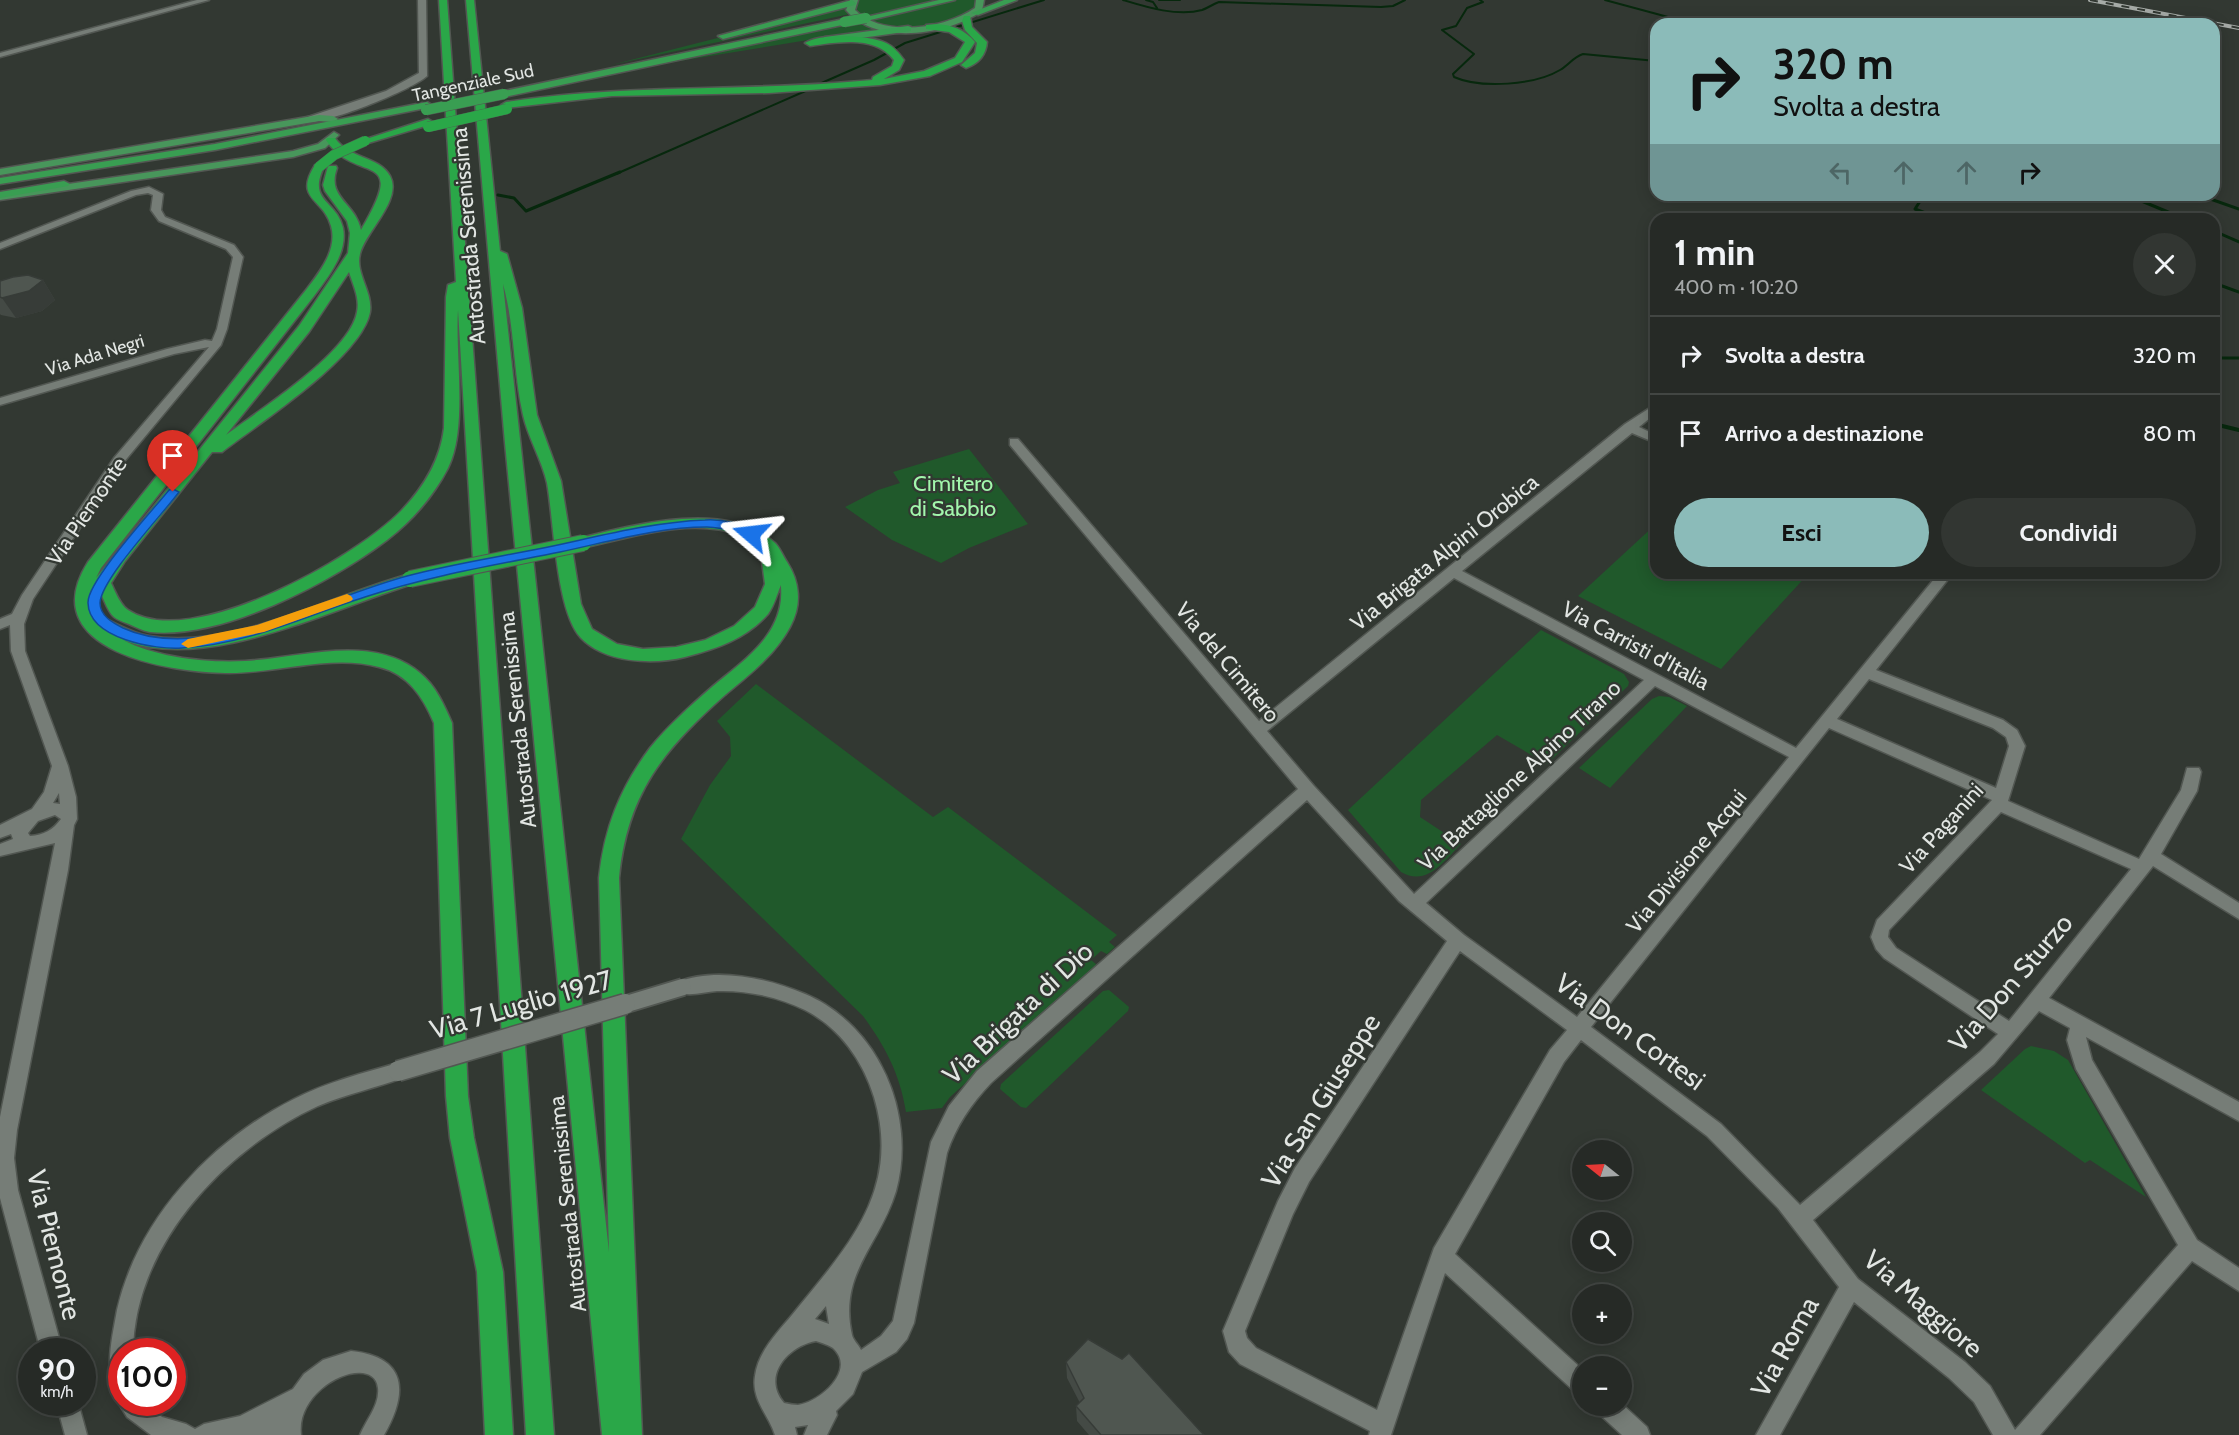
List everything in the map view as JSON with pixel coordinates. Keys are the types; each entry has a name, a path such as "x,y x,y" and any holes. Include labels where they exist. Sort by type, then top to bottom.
{"highway":[{"name":"Autostrada Serenissima","path":"443,0 540,1435"},
{"name":"Autostrada Serenissima","path":"470,0 616,1435"},
{"name":"Tangenziale Sud","path":"0,181 215,147 406,109 505,99 569,80 925,0"},
{"name":"Tangenziale Sud","path":"863,15 951,0"},
{"path":"505,99 783,94 917,81 959,69 980,53 982,42 968,28 966,21 971,15 1013,0"},
{"path":"718,37 853,1"},
{"name":"Tangenziale Sud","path":"505,99 555,78 842,20"},
{"path":"499,1435 490,1272 462,1138 457,1095 443,723 431,696 406,671 382,661 349,658 270,666 227,667 195,664 113,644 97,633 85,617 83,610 85,584 94,566 310,293 330,264 338,237 333,217 316,200 312,189 312,178 326,167 367,143 505,99 637,92 852,86 926,75 955,64 968,53 970,42 964,34 953,29 929,27"},
{"path":"810,43 908,29"},
{"path":"798,44 851,40 885,46 895,52 899,60 896,68 886,75 852,86"},
{"path":"555,78 695,43"},
{"path":"569,80 776,48"},
{"name":"Tangenziale Sud","path":"0,186 279,139 427,107"},
{"path":"0,173 406,109"},
{"path":"106,626 97,615 94,606 102,582 311,319 383,203 388,184 385,177 377,168 337,150 332,137"},
{"path":"0,196 263,146 279,139"},
{"path":"186,476 231,437 310,380 336,356 359,323 364,311 363,291 354,266 357,235 352,218 328,190 326,167"},
{"path":"492,230 509,278 516,308 531,420 553,474 573,604 587,635 611,648 653,655 693,651 732,635 754,619 768,601 772,591 774,568 761,540"},
{"path":"102,582 111,606 121,615 134,621 165,627 206,623 257,606 317,578 363,549 405,515 432,483 444,461 451,439 451,311 460,254"},
{"path":"85,617 132,638 148,642 192,643 260,629 368,591 410,579 673,525 702,523 732,527 761,540 778,556 788,578 790,605 785,622 759,657 680,725 651,758 628,798 615,832 611,851 609,878 628,1435"}],"main road":[{"path":"853,1 850,6 852,14 861,21 877,26 908,29 929,27 971,15 981,6 980,0"},
{"path":"0,173 309,120 333,119"},
{"path":"0,196 293,154 316,148 332,137"}],"street":[{"path":"0,55 205,0"},
{"path":"309,120 406,86 421,78 424,74 422,0"},
{"path":"333,119 334,115 342,109"},
{"name":"Via Piemonte","path":"0,246 134,193 149,190 158,194 156,210 162,219 220,242 237,254 238,265 216,345 118,461 27,598 18,617 16,636 18,651 60,766 68,797 60,870 7,1130 4,1158 15,1220 48,1338"},
{"name":"Via Ada Negri","path":"4,400 189,347 216,345"},
{"name":"Via Brigata Alpini Orobica","path":"1258,730 1650,411"},
{"path":"1629,427 1650,436"},
{"name":"Via del Cimitero","path":"1014,442 1308,790 1414,904"},
{"name":"Via Carristi d'Italia","path":"1453,572 1799,756"},
{"name":"Via Divisione Acqui","path":"1382,1430 1423,1301 1441,1255 1552,1064 1941,579"},
{"path":"0,624 18,617"},
{"name":"Via Paganini","path":"1866,672 1993,722 2008,730 2015,738 2017,749 2000,800 1883,925 1879,934 1881,944 1890,953 2011,1032"},
{"name":"Via Battaglione Alpino Tirano","path":"1414,904 1654,679"},
{"path":"1827,721 2000,800 2147,862 2239,912"},
{"path":"60,766 51,794 19,830 21,840 30,842 51,854 60,870"},
{"name":"Via Don Sturzo","path":"1800,1218 1988,1058 2011,1032 2147,862 2189,791 2193,772"},
{"name":"Via Brigata di Dio","path":"852,1365 886,1347 897,1336 903,1323 936,1158 945,1131 961,1102 984,1077 1308,790"},
{"path":"0,832 54,809 61,809 67,820 56,835 0,850"},
{"name":"Via Don Cortesi","path":"1414,904 1458,940 1697,1115 1754,1168 1800,1218"},
{"name":"Via San Giuseppe","path":"1382,1430 1248,1356 1237,1344 1234,1331 1285,1208 1302,1175 1458,940"},
{"name":"Via 7 Luglio 1927","path":"122,1338 138,1280 165,1225 194,1187 230,1152 282,1115 333,1091 683,987 732,984 769,989 793,996 834,1018 854,1037 879,1080 892,1132 891,1163 881,1206 871,1226 850,1258 776,1352"},
{"path":"2036,1000 2239,1112"},
{"path":"2080,1024 2076,1040 2083,1063 2190,1247 2239,1280"},
{"name":"Via Maggiore","path":"1800,1218 1851,1286 1970,1382 1988,1402 2006,1435"},
{"path":"2025,1435 2190,1247"},
{"path":"1441,1255 1572,1374"},
{"name":"Via 7 Luglio 1927","path":"842,1340 837,1306 850,1258"},
{"name":"Via Roma","path":"1767,1435 1851,1286"},
{"path":"816,1330 830,1333 842,1340 851,1356 852,1365 851,1380 837,1406 826,1415 810,1421 794,1421 783,1425 769,1400 765,1380 768,1367 776,1352 787,1340 801,1333 816,1330"},
{"path":"204,1435 243,1428 289,1433 291,1414 300,1397 312,1382 328,1369 347,1362 363,1361 376,1365 386,1376 389,1388 387,1405 380,1423 371,1435"},
{"path":"243,1428 300,1397"},
{"path":"815,1435 826,1415"},
{"path":"71,1416 76,1435"},
{"path":"143,1416 171,1433 186,1435"},
{"path":"1618,1416 1639,1435"}],"green space":[{"path":"859,0 975,0 976,2 971,11 950,22 936,25 893,26 869,20 857,14 856,3"},
{"path":"848,5 850,14 611,65"},
{"path":"857,21 882,28 649,66"},
{"name":"Cimitero di Sabbio","path":"969,449 1028,524 969,548 941,563 892,540 845,507 878,490 900,483 893,472"},
{"path":"1650,530 1650,579 1804,579 1721,669 1578,596"},
{"path":"1541,630 1624,674 1629,682 1628,686 1547,764 1497,735 1421,800 1420,817 1461,844 1427,874 1410,876 1401,872 1348,810"},
{"path":"756,684 933,817 948,807 1117,935 1109,942 1115,947 1107,954 1101,951 1091,960 1097,965 950,1097 942,1108 906,1112 896,1073 878,1038 863,1016 681,839 710,785 731,756 730,737 717,721"},
{"path":"1659,696 1669,697 1687,706 1610,788 1579,768 1652,699"},
{"path":"1109,990 1129,1007 1128,1011 1026,1108 1021,1107 1000,1089 1001,1084 1103,991"},
{"path":"2031,1046 2054,1051 2068,1060 2146,1197 2090,1160 2085,1163 1981,1090"}],"building":[{"path":"28,275 43,280 29,291 0,297 0,281"},
{"path":"1088,1339 1122,1359 1129,1353 1204,1435 1101,1435 1076,1406 1084,1398 1066,1362"}],"waterway":[{"path":"817,85 874,60 905,43 1044,0"},
{"path":"1123,0 1142,6 1183,12 1202,10 1219,2 1381,7 1393,6 1405,0"},
{"path":"1146,0 1153,2 1157,8"},
{"path":"1159,0 1180,0"},
{"path":"1480,0 1483,2 1467,8 1456,26 1442,30 1474,54 1453,74 1454,77 1465,81 1508,84 1537,79 1560,70 1583,54 1650,60"},
{"path":"1605,0 1672,18"},
{"path":"616,174 810,89"},
{"path":"498,195 514,198 526,211 620,172"},
{"path":"1920,201 1915,209 1925,213"},
{"path":"2142,201 2170,213"},
{"path":"2216,201 2239,209"},
{"path":"2220,234 2239,242"},
{"path":"2220,285 2239,292"},
{"path":"2220,358 2239,358"},
{"path":"2220,425 2239,430"}],"railway":[{"path":"2090,0 2186,18"},
{"path":"2220,24 2239,28"}],"slow traffic":[{"path":"188,644 260,629 347,599"}],"route":[{"path":"173,492 115,563 99,589 94,603 97,615 106,626 132,638 162,644 183,644 232,636 308,614 360,594 410,579 661,527 708,523 726,525 751,534"}]}
